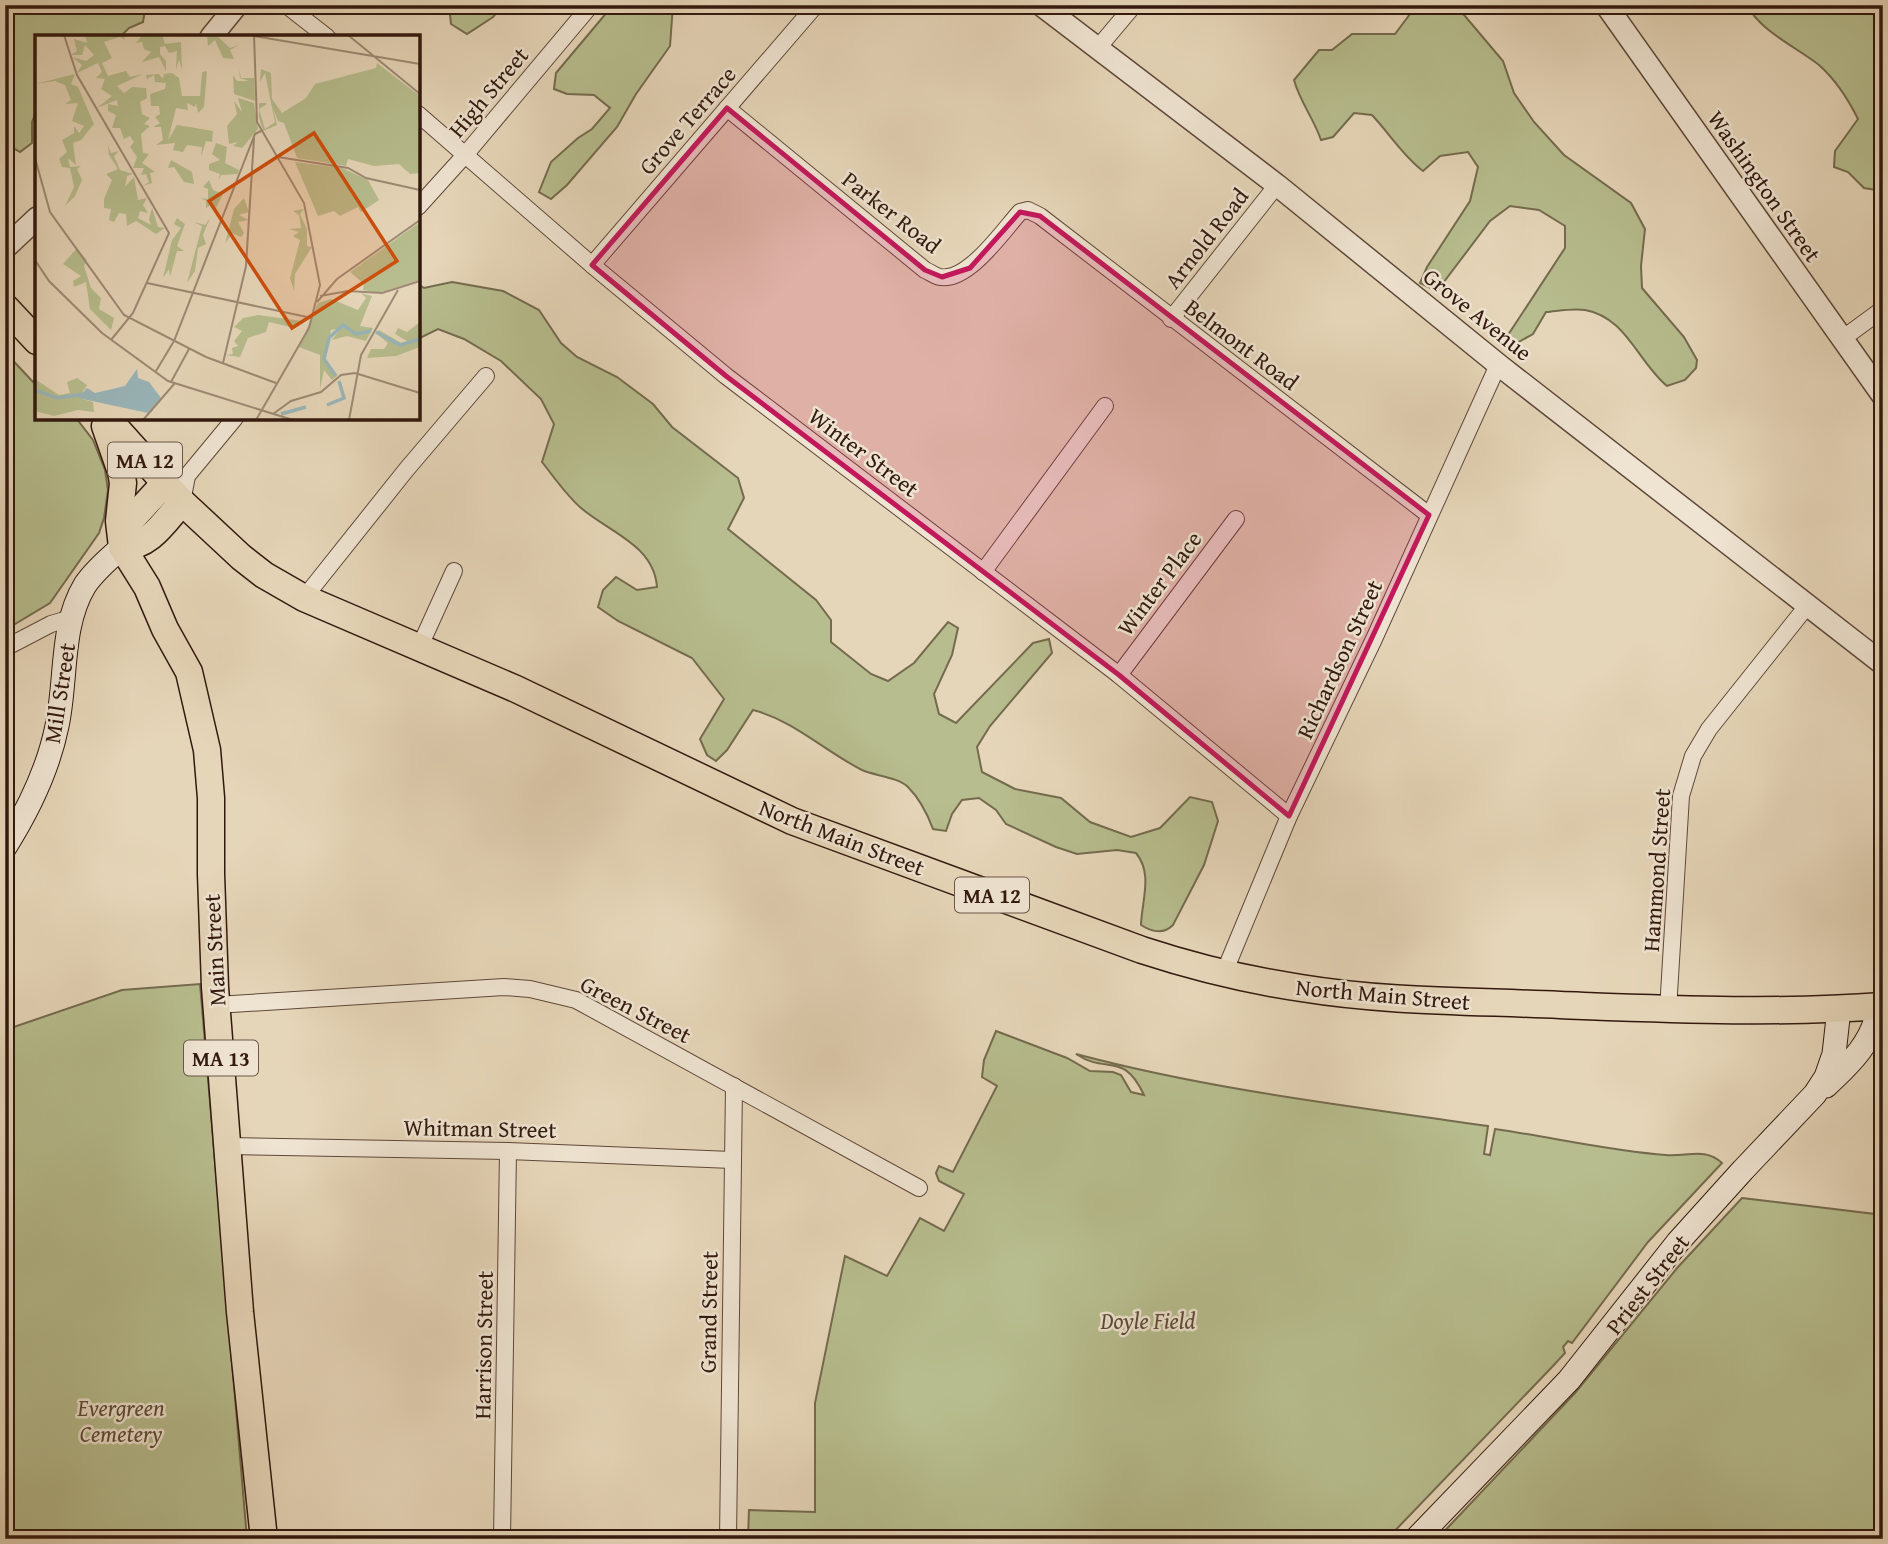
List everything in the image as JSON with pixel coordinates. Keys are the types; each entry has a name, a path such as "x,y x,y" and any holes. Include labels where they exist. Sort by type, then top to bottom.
{"main road":[{"path":"5,307 35,339"},
{"path":"102,420 123,483 119,521 122,547"},
{"name":"North Main Street","path":"109,420 178,487 241,557 264,575 304,598 421,646 792,821 1142,950 1224,974 1303,989 1379,997 1668,1010 1786,1012 1881,1007"},
{"path":"122,547 124,532 129,522 178,487"},
{"name":"Mill Street","path":"5,848 35,796 48,762 58,725 71,618 86,584 122,547"},
{"name":"Main Street","path":"122,547 147,587 165,629 189,671 207,750 211,798 216,1005 240,1312 264,1539"},
{"path":"1815,1094 1838,1076 1865,1044 1875,1027 1881,1007"},
{"name":"Priest Street","path":"1416,1539 1569,1380 1678,1242 1815,1094 1826,1077 1834,1054 1839,1009"}],"street":[{"path":"213,35 237,5"},
{"path":"286,5 324,35"},
{"name":"High Street","path":"420,205 591,5"},
{"name":"Grove Terrace","path":"592,265 816,5"},
{"name":"Grove Avenue","path":"1041,5 1277,185 1498,365 1883,664"},
{"path":"1097,49 1134,5"},
{"name":"Washington Street","path":"1606,5 1883,396"},
{"name":"Parker Road","path":"727,108 925,270 942,277 956,275 970,268 1020,212 1028,210"},
{"name":"Winter Street","path":"420,116 592,265 726,376 1119,675 1289,816"},
{"name":"Arnold Road","path":"1171,319 1277,185"},
{"name":"Belmont Road","path":"1028,210 1047,221 1429,515"},
{"path":"5,248 35,220"},
{"path":"1842,339 1883,309"},
{"name":"Richardson Street","path":"1224,974 1289,816 1374,639 1498,365"},
{"path":"304,598 406,470 486,376"},
{"path":"983,572 1105,406"},
{"path":"178,487 233,420"},
{"name":"Winter Place","path":"1119,675 1236,519"},
{"path":"421,646 454,572"},
{"name":"Hammond Street","path":"1668,1010 1681,796 1693,756 1709,729 1807,606"},
{"path":"5,648 51,624 71,618"},
{"name":"Green Street","path":"216,1005 504,987 530,989 576,1000 919,1188"},
{"name":"Grand Street","path":"728,1539 734,1086"},
{"name":"Whitman Street","path":"227,1146 509,1151 732,1160"},
{"name":"Harrison Street","path":"502,1539 509,1151"}],"highlighted area":[{"path":"727,108 925,270 942,277 970,268 1020,212 1040,216 1429,515 1289,816 1119,675 726,376 592,265"}],"green space":[{"path":"11,5 146,5 143,22 129,28 122,35 35,35 35,115 32,122 32,143 20,152 5,143 5,9"},
{"path":"449,5 503,5 493,17 467,34 451,24"},
{"path":"613,5 673,5 670,46 636,94 617,127 567,185 551,199 539,192 551,162 592,129 610,108 594,95 567,94 554,89 556,73"},
{"path":"1403,5 1452,5 1465,16 1503,61 1514,93 1534,122 1564,155 1631,203 1645,229 1641,266 1642,288 1684,337 1697,360 1696,368 1685,380 1667,386 1611,321 1585,310 1546,312 1533,334 1515,344 1508,335 1565,248 1565,226 1539,210 1510,206 1490,221 1437,291 1420,283 1427,267 1470,201 1478,167 1468,152 1440,156 1423,171 1372,115 1354,113 1333,137 1321,140 1294,80 1319,50 1332,50 1352,34 1395,34 1410,14"},
{"path":"1747,5 1883,5 1883,184 1876,190 1864,188 1848,172 1834,167 1835,151 1858,119 1841,90 1819,65 1760,23"},
{"path":"452,282 503,291 539,310 561,343 577,357 617,377 653,404 672,427 738,478 744,498 728,529 816,600 831,620 831,642 871,674 888,681 914,663 948,622 958,628 952,655 934,694 939,714 956,723 1033,643 1049,639 1052,653 990,726 977,747 982,772 1015,789 1061,798 1090,822 1131,837 1160,828 1190,797 1212,802 1218,821 1204,865 1173,925 1157,931 1141,925 1145,878 1144,869 1136,853 1117,850 1077,854 1056,847 1006,824 996,810 979,798 962,800 952,814 946,831 933,829 920,801 904,784 862,770 768,715 753,710 727,750 716,761 707,755 700,739 724,699 692,658 618,621 598,607 603,590 616,577 637,590 657,587 648,560 628,541 581,508 542,462 554,424 541,399 501,361 464,339 438,329 420,338 420,285 424,288"},
{"path":"5,352 33,382 35,380 35,420 78,420 93,440 105,470 108,490 99,533 50,603 5,630"},
{"name":"Evergreen Cemetery","path":"200,984 247,1539 5,1539 5,1030 122,990"},
{"name":"Doyle Field","path":"996,1031 1067,1058 1090,1071 1121,1075 1131,1092 1144,1095 1136,1081 1121,1068 1087,1060 1076,1054 1229,1087 1488,1126 1484,1154 1490,1155 1495,1129 1645,1153 1709,1155 1722,1163 1648,1242 1572,1343 1568,1341 1563,1347 1565,1353 1387,1539 748,1539 749,1510 815,1512 815,1403 845,1256 887,1276 920,1218 944,1231 964,1194 939,1181 936,1173 939,1166 953,1172 997,1086 982,1077 984,1060"},
{"path":"1742,1198 1883,1215 1883,1539 1437,1539 1575,1393 1678,1267"}]}
